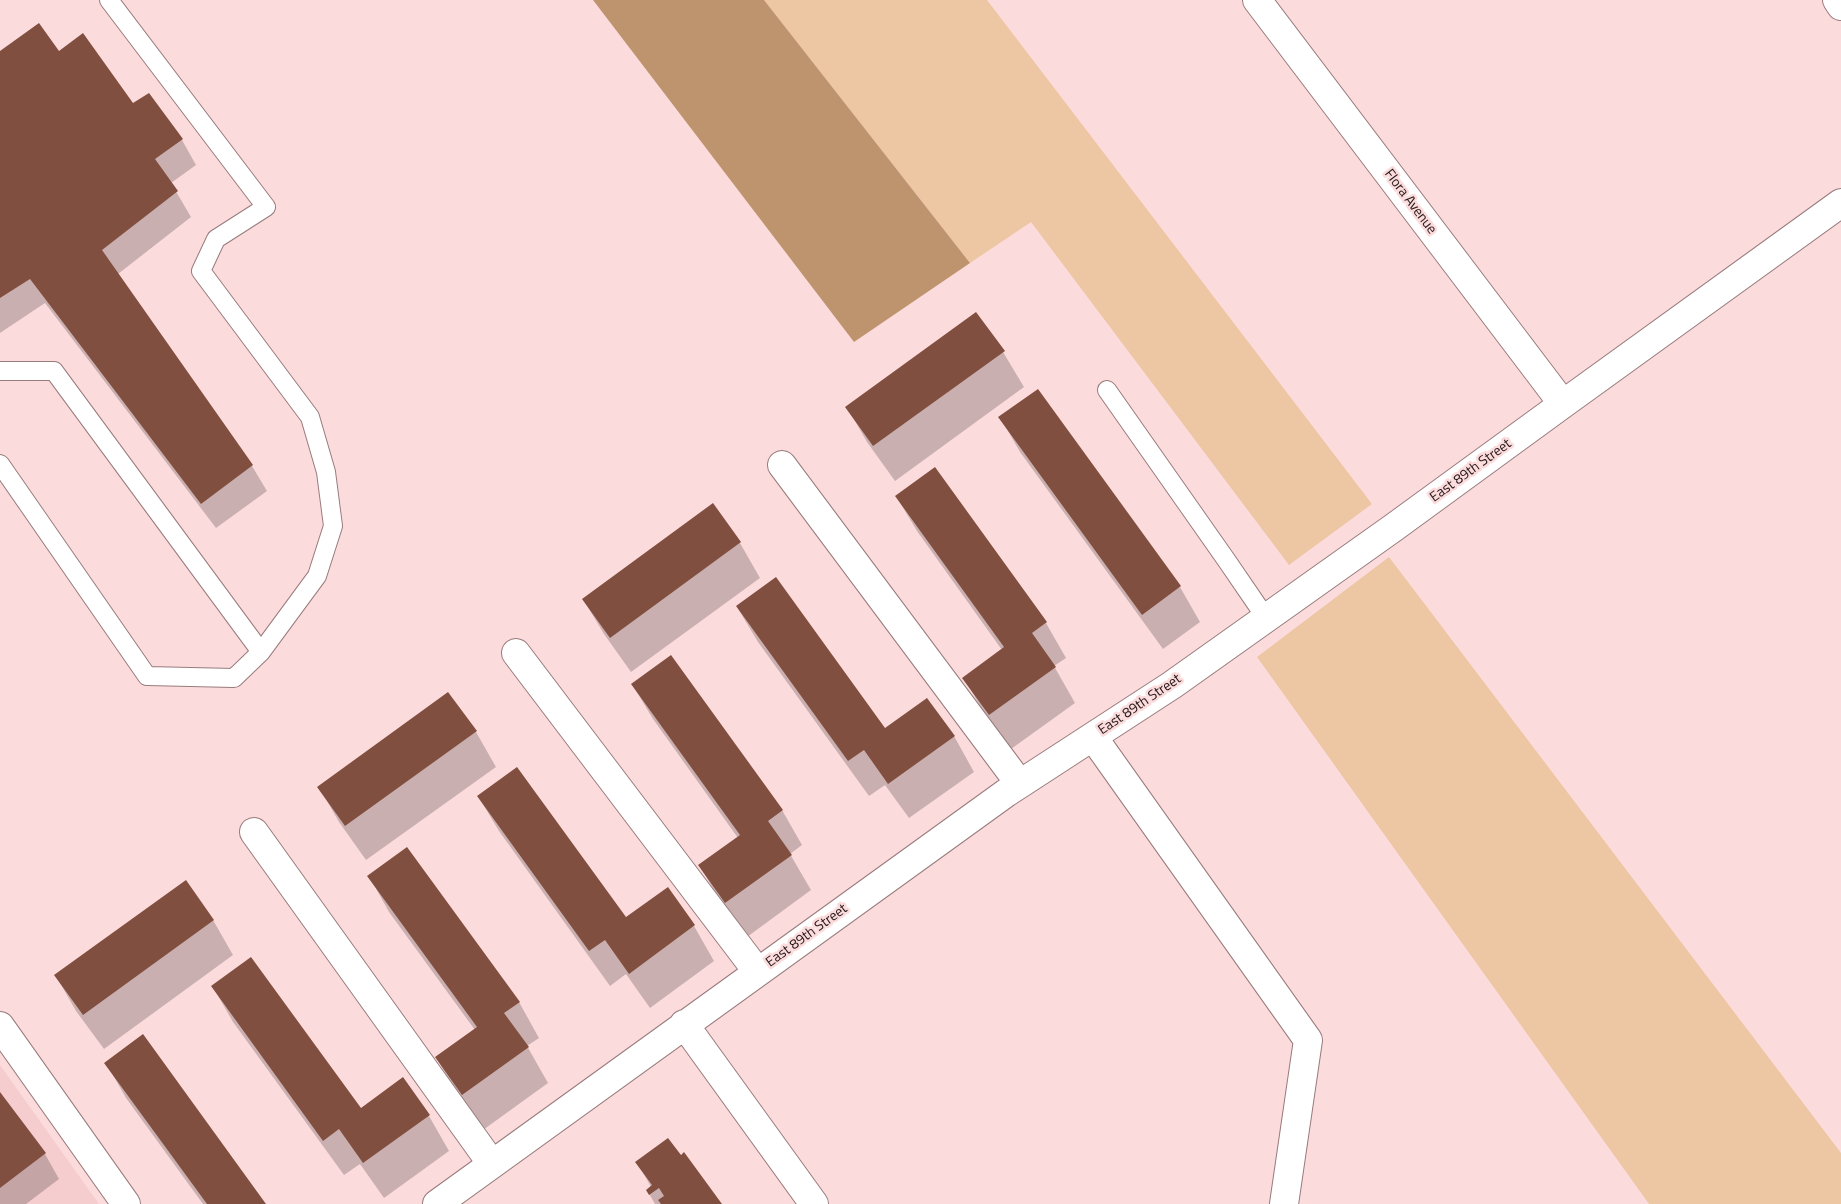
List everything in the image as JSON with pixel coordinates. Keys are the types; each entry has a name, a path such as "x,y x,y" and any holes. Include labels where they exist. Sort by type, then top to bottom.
{"street":[{"name":"Flora Avenue","path":"1256,0 1563,404"},
{"path":"1836,0 1841,6"},
{"name":"East 89th Street","path":"437,1204 684,1024 1020,784 1172,685 1393,528 1841,203"},
{"path":"782,465 1020,784"},
{"path":"516,653 757,972"},
{"path":"1093,737 1308,1040 1284,1204"},
{"path":"254,832 492,1164"},
{"path":"684,1024 814,1204"},
{"path":"0,1026 126,1204"}],"lane":[{"path":"0,464 147,676 234,678 261,652 317,576 333,526 326,472 310,417 201,271 216,239 266,207 109,0"},
{"path":"0,371 54,371 261,652"},
{"path":"1107,390 1266,618"}],"shaded area":[{"path":"593,0 764,0 970,263 854,342"},
{"path":"764,0 987,0 1372,504 1289,565 1031,222 970,263"},
{"path":"1389,557 1841,1153 1841,1204 1649,1204 1257,657"},
{"path":"0,1065 99,1204 0,1204"}],"building":[{"path":"39,23 59,51 83,33 133,103 149,93 183,139 155,159 178,191 102,250 253,465 201,504 30,279 0,298 0,51"},
{"path":"976,312 1005,351 873,446 845,407"},
{"path":"1038,389 1181,586 1142,615 998,417"},
{"path":"935,467 1047,622 1032,633 1056,667 989,715 962,678 1004,647 895,496"},
{"path":"713,503 741,542 610,638 582,599"},
{"path":"776,577 885,728 927,698 955,736 888,784 864,750 848,761 736,606"},
{"path":"671,655 783,810 768,821 792,855 725,903 698,865 740,835 631,684"},
{"path":"448,692 477,731 345,826 317,787"},
{"path":"517,767 626,917 668,887 695,925 629,974 605,940 589,951 477,796"},
{"path":"407,847 520,1002 504,1013 529,1047 462,1095 435,1057 477,1027 367,876"},
{"path":"186,880 214,920 83,1015 54,975"},
{"path":"251,957 361,1108 403,1077 430,1115 363,1163 339,1129 323,1141 211,986"},
{"path":"143,1034 266,1204 207,1204 104,1063"},
{"path":"0,1092 46,1153 0,1188"},
{"path":"668,1138 681,1155 684,1152 722,1204 661,1204 658,1200 664,1196 659,1188 649,1195 646,1190 652,1185 635,1162"}]}
